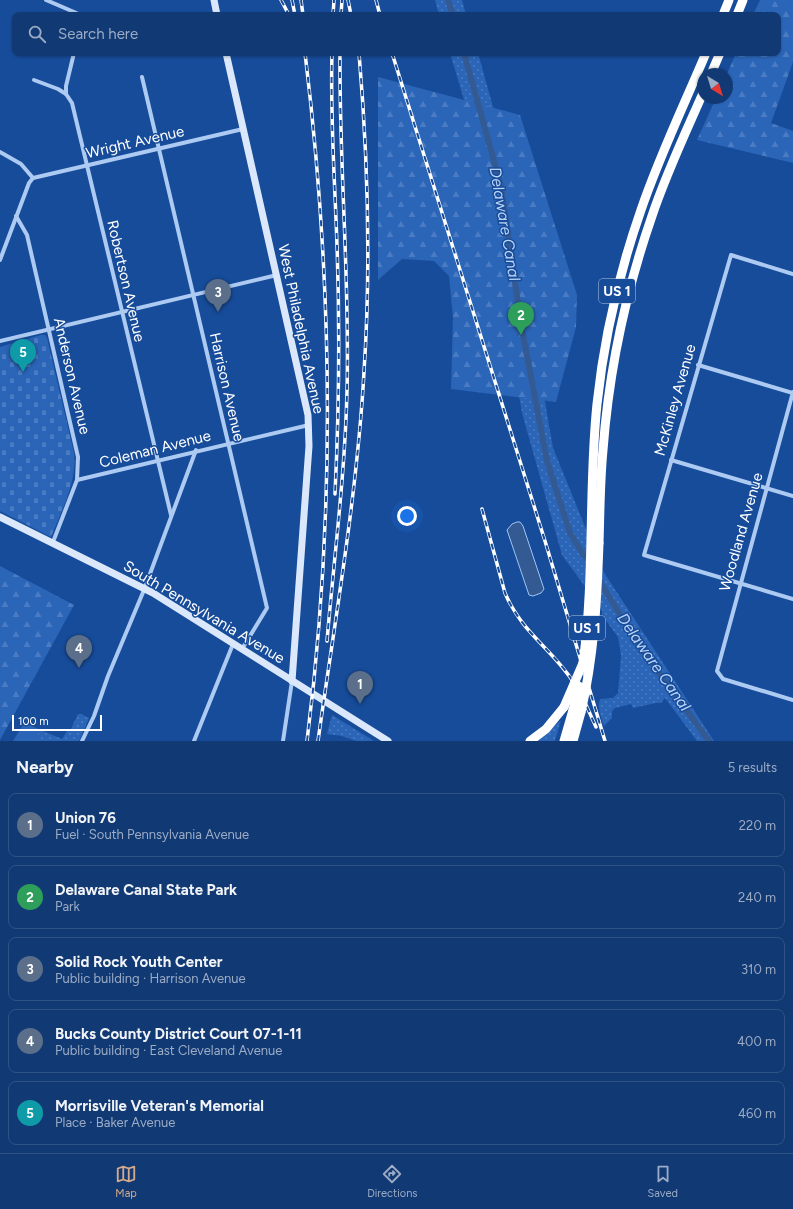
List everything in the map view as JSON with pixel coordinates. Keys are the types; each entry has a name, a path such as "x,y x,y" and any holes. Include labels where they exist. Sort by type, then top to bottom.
{"highway":[{"path":"724,12 729,0"},
{"path":"738,12 743,0"},
{"name":"US 1","path":"564,741 577,711 590,671 595,636 594,448 597,404 606,339 615,295 645,197 705,56"},
{"path":"714,68 719,56"},
{"name":"US 1","path":"574,741 578,726 577,711 595,543 605,427 615,362 628,298 652,215 698,104"},
{"path":"530,741 553,722 564,707 583,663"}],"main road":[{"path":"214,0 216,12"},
{"name":"West Philadelphia Avenue","path":"227,56 305,400 309,425 308,468 292,681"},
{"name":"South Pennsylvania Avenue","path":"0,516 121,576 242,649 388,741"}],"street":[{"path":"46,0 74,12"},
{"path":"34,80 58,89 66,94 68,75 73,56"},
{"name":"Harrison Avenue","path":"142,77 267,608 242,649"},
{"name":"Robertson Avenue","path":"66,94 72,103 170,515"},
{"name":"Wright Avenue","path":"33,178 243,128"},
{"path":"0,152 21,164 33,178 29,183 0,260"},
{"name":"Anderson Avenue","path":"16,216 27,235 78,457 77,480 53,542"},
{"path":"0,242 6,244"},
{"name":"McKinley Avenue","path":"739,583 644,555 731,255 793,274"},
{"path":"0,341 277,275"},
{"path":"698,365 793,392"},
{"name":"Woodland Avenue","path":"793,392 717,667 720,677 793,700"},
{"name":"Coleman Avenue","path":"77,480 196,450 309,425"},
{"path":"81,740 94,716 108,676 144,590 170,515 196,450"},
{"path":"671,460 793,496"},
{"path":"739,583 793,599"},
{"path":"194,741 232,644"},
{"path":"283,741 292,681"}],"green space":[{"path":"435,0 462,0 465,12 438,12"},
{"path":"760,0 793,0 793,62 771,123 793,131 793,163 697,140 713,104 733,104 733,68 730,68 735,56 781,56 781,12 754,12"},
{"path":"451,56 479,56 495,114 553,448 603,571 714,741 697,741 665,698 661,703 633,708 631,704 615,708 612,711 612,718 604,726 599,709 600,699 613,698 618,693 621,655 618,637 602,615 602,610 562,555 522,413 494,247 470,120"},
{"path":"378,77 520,115 577,295 576,327 556,402 451,389 453,318 449,276 434,261 402,259 378,280"},
{"path":"45,335 47,338 74,453 73,475 68,496 51,537 0,511 0,347"},
{"path":"0,566 74,605 0,740"},
{"path":"78,714 89,718 79,741 13,741 24,723 62,739 67,731 70,731"},
{"path":"332,715 374,741 356,741 342,736 327,734"},
{"path":"561,720 555,741 537,741"},
{"path":"24,723 40,730 35,741 15,741"}],"shaded area":[{"path":"520,522 523,526 544,589 541,593 533,596 529,595 507,530 512,524"}],"waterway":[{"name":"Delaware Canal","path":"448,0 452,12"},
{"name":"Delaware Canal","path":"465,56 501,186 521,324 547,461 570,533 584,556"},
{"name":"Delaware Canal","path":"600,582 640,647 709,741"}],"railway":[{"path":"281,0 287,12"},
{"path":"292,0 294,12"},
{"path":"301,0 303,12"},
{"path":"333,12 334,0"},
{"path":"341,12 342,0"},
{"path":"348,0 350,12"},
{"path":"376,0 379,12"},
{"path":"305,56 321,225 326,311 327,397 323,569 307,741"},
{"path":"332,56 332,126 339,339 335,494"},
{"path":"327,641 342,485 346,422 348,349 341,138 340,56"},
{"path":"318,741 351,511 361,418 364,372 368,212 365,133 359,56"},
{"path":"393,56 545,541 605,741"},
{"path":"482,509 505,593 512,608 529,631 566,671 586,704 596,727"}],"place":[{"name":"Solid Rock Youth Center","path":"218,312"},
{"name":"Delaware Canal State Park","path":"521,335"},
{"name":"Morrisville Veteran's Memorial","path":"23,372"},
{"name":"Bucks County District Court 07-1-11","path":"79,668"},
{"name":"Union 76","path":"360,704"}]}
